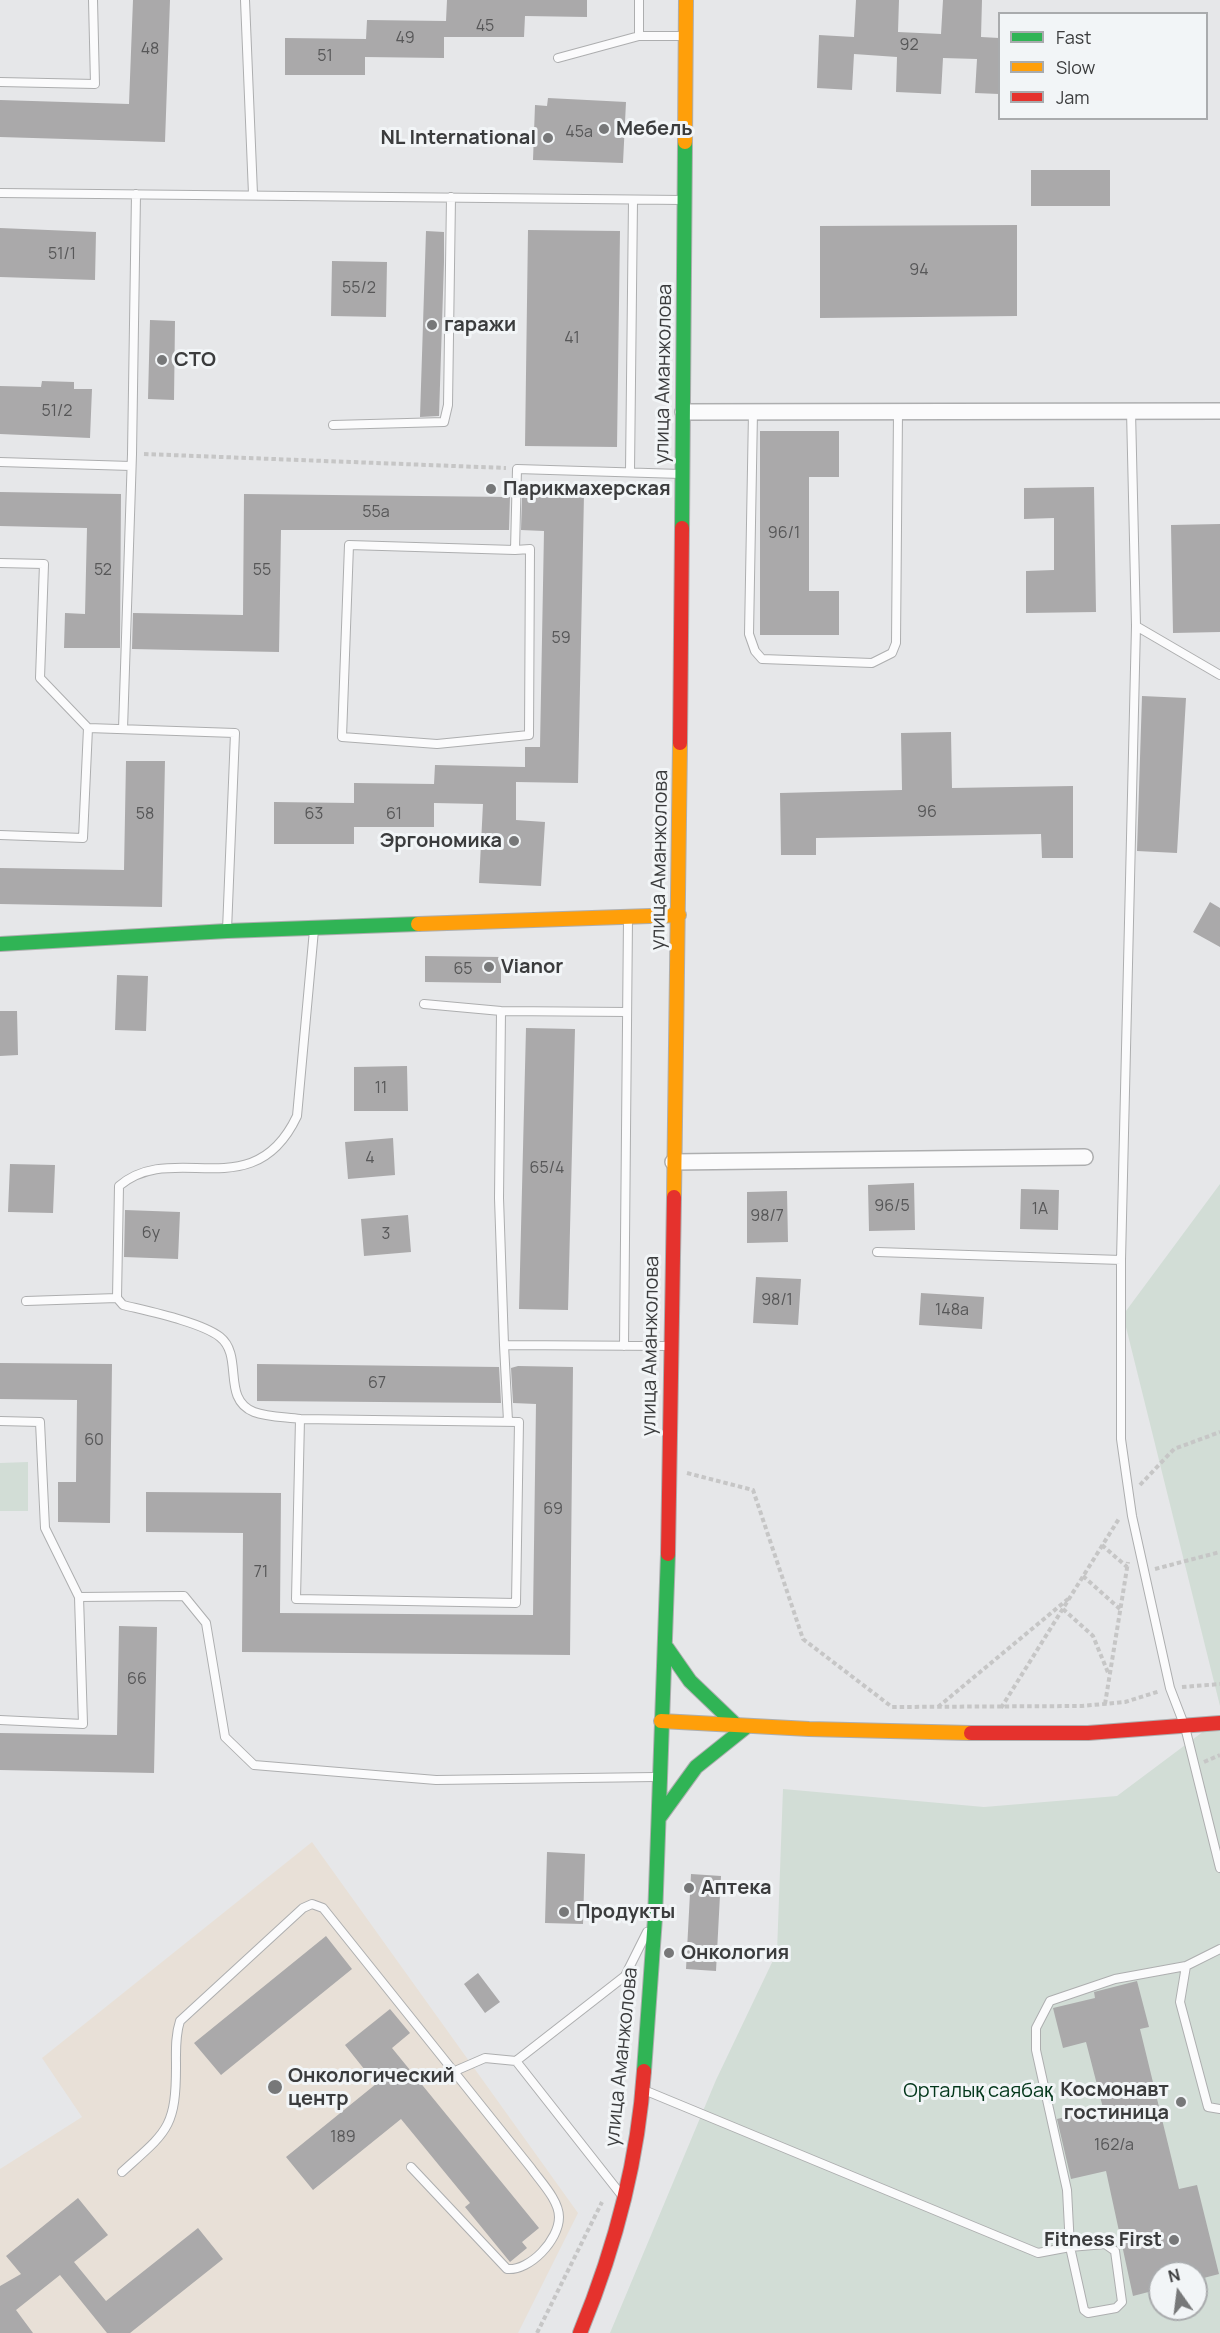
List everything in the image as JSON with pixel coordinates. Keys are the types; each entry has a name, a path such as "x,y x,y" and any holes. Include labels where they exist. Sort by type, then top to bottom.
{"main road":[{"name":"улица Аманжолова","path":"580,2333 606,2269 625,2200 643,2090 655,1918 659,1819 658,1777 666,1647 679,915 686,0"},
{"path":"0,944 314,928 679,915"},
{"path":"666,1647 679,1671 696,1691 741,1726"},
{"path":"662,1721 821,1731 1027,1734 1118,1734 1220,1723"},
{"path":"659,1819 680,1784 712,1749 741,1726"}],"street":[{"path":"683,412 1220,411"},
{"path":"673,1162 1085,1156"}],"lane":[{"path":"0,82 95,84 93,0"},
{"path":"245,0 253,194"},
{"path":"639,0 639,36"},
{"path":"558,58 639,36 686,36"},
{"path":"0,193 686,200"},
{"path":"123,729 132,454 136,194"},
{"path":"333,425 444,422 448,405 451,197"},
{"path":"630,471 633,200"},
{"path":"1131,411 1136,627 1121,1260 1121,1439 1130,1500 1170,1688 1185,1727 1220,1868"},
{"path":"753,412 748,634 755,651 762,659 872,663 892,653 896,643 898,412"},
{"path":"0,462 131,466"},
{"path":"515,550 517,469 682,474"},
{"path":"349,545 515,550 530,549 529,735 437,744 342,737 349,545"},
{"path":"0,562 44,564 40,678 87,728 235,734 227,932"},
{"path":"1136,627 1220,675"},
{"path":"0,835 83,838 87,728"},
{"path":"624,1346 628,917"},
{"path":"300,1419 296,1599 516,1603 519,1422 300,1419 257,1413 246,1408 238,1400 230,1351 221,1338 207,1330 123,1305 117,1298 119,1186 132,1175 154,1170 253,1164 286,1138 297,1116 314,928"},
{"path":"424,1004 501,1011 627,1012"},
{"path":"501,1011 499,1198 508,1421"},
{"path":"877,1252 1121,1260"},
{"path":"26,1301 117,1298"},
{"path":"504,1345 671,1346"},
{"path":"0,1421 40,1422 45,1528 79,1597 83,1724 0,1720"},
{"path":"79,1597 184,1596 206,1623 225,1737 254,1765 436,1780 658,1777"},
{"path":"122,2172 167,2128 171,2118 176,2097 176,2039 180,2021 303,1908 312,1904 323,1908 531,2168 555,2204 559,2216 551,2241 527,2263 514,2269 507,2269 411,2167"},
{"path":"455,2071 485,2058 516,2061 625,1976 655,1918"},
{"path":"643,2090 1038,2253 1070,2247 1106,2244 1115,2251 1122,2302 1116,2308 1088,2313 1084,2310 1070,2247 1067,2190 1036,2050 1036,2028 1050,2001 1115,1979 1186,1966 1220,1949"},
{"path":"1186,1966 1180,2002 1208,2107 1220,2109"},
{"path":"516,2061 625,2200"}],"path":[{"path":"132,454 517,469"},
{"path":"1001,1708 1143,1480 1174,1449 1220,1432"},
{"path":"668,1469 753,1490 803,1639 892,1707 1001,1708 1105,1704 1125,1702 1170,1688 1220,1684"},
{"path":"1102,1545 1127,1568"},
{"path":"1146,1571 1220,1552"},
{"path":"1105,1704 1129,1556"},
{"path":"1083,1576 1120,1609"},
{"path":"937,1708 1070,1596"},
{"path":"1063,1609 1093,1636 1110,1677"},
{"path":"537,2333 612,2183"}],"shaded area":[{"name":"Онкологический центр","path":"312,1842 578,2213 518,2333 0,2333 0,2169 82,2117 42,2058"}],"green space":[{"path":"1220,1184 1220,1706 1123,1315"},
{"path":"28,1462 28,1511 0,1511 0,1463"},
{"name":"Орталық саябақ","path":"1220,1719 1220,2333 610,2333 716,2080 777,1952 783,1789 984,1807 1117,1796"}],"building":[{"path":"133,0 170,0 165,142 0,137 0,100 129,104"},
{"path":"447,0 587,0 587,17 525,16 524,37 444,37 444,58 365,57 365,75 285,75 285,38 366,39 367,20 446,21"},
{"path":"856,0 899,0 898,32 941,34 943,0 982,0 981,37 998,38 998,94 975,93 977,59 943,58 941,94 896,92 897,57 854,54 852,90 817,88 819,35 854,37"},
{"path":"548,98 626,102 623,163 533,160 535,105 547,106"},
{"path":"1031,170 1110,170 1110,206 1031,206"},
{"path":"1017,225 1017,316 820,318 820,226"},
{"path":"0,228 96,232 95,280 0,277"},
{"path":"528,230 620,231 617,447 525,446"},
{"name":"гаражи","path":"426,231 444,232 444,262 439,416 420,417"},
{"path":"332,261 387,262 386,317 331,316"},
{"name":"СТО","path":"150,320 175,321 174,400 148,399"},
{"path":"42,381 74,382 74,389 92,389 90,438 0,434 0,386 41,387"},
{"path":"760,431 839,431 839,477 809,477 809,591 839,591 839,635 760,635"},
{"path":"1094,487 1096,612 1026,613 1026,571 1054,570 1054,518 1024,519 1024,488"},
{"path":"0,492 121,494 120,648 64,648 65,613 85,614 87,528 0,526"},
{"path":"528,493 584,494 578,783 516,782 516,820 545,822 541,886 479,883 483,804 434,803 434,827 354,827 354,844 274,844 274,802 354,803 354,783 434,784 435,765 525,767 525,747 540,747 544,531 521,530 522,497 528,497"},
{"path":"244,494 510,497 509,530 281,530 279,652 132,649 133,613 243,615"},
{"path":"1220,524 1220,632 1173,633 1171,525"},
{"path":"1142,696 1186,698 1177,853 1137,851"},
{"path":"951,732 952,788 1073,786 1073,858 1042,858 1041,834 816,838 816,855 781,855 780,793 902,790 901,733"},
{"path":"126,761 165,761 162,907 0,904 0,868 124,870"},
{"path":"1210,902 1220,908 1220,947 1193,932"},
{"path":"425,956 501,957 501,983 425,982"},
{"path":"117,975 148,976 146,1031 115,1030"},
{"path":"0,1011 17,1011 18,1055 0,1056"},
{"path":"526,1028 575,1029 568,1310 519,1309"},
{"path":"407,1066 408,1111 354,1111 354,1067"},
{"path":"393,1138 395,1175 348,1179 345,1142"},
{"path":"10,1164 55,1165 53,1213 8,1212"},
{"path":"914,1183 915,1230 869,1231 868,1185"},
{"path":"1021,1189 1059,1190 1058,1230 1020,1229"},
{"path":"787,1191 788,1242 747,1243 747,1192"},
{"path":"125,1210 180,1212 178,1259 124,1257"},
{"path":"408,1215 411,1252 364,1256 361,1219"},
{"path":"756,1277 801,1279 798,1325 753,1323"},
{"path":"921,1293 984,1297 982,1329 919,1325"},
{"path":"0,1363 112,1364 110,1523 58,1522 58,1482 76,1482 77,1400 0,1399"},
{"path":"257,1364 499,1367 501,1403 257,1401"},
{"path":"518,1366 573,1367 570,1655 242,1652 243,1533 146,1532 146,1492 281,1493 280,1613 533,1615 536,1404 513,1403 511,1368"},
{"path":"119,1626 157,1627 154,1773 0,1770 0,1733 117,1735"},
{"path":"547,1852 585,1854 583,1924 545,1923"},
{"path":"691,1874 721,1876 716,1971 686,1969"},
{"path":"326,1936 352,1969 221,2075 194,2043"},
{"path":"478,1973 500,2002 485,2013 464,1984"},
{"path":"1137,1981 1149,2027 1140,2029 1179,2189 1197,2185 1219,2274 1208,2277 1208,2261 1148,2261 1148,2292 1133,2296 1106,2171 1071,2179 1057,2119 1103,2108 1086,2042 1063,2048 1053,2008 1095,1998 1094,1992"},
{"path":"390,2009 410,2033 392,2048 539,2228 522,2242 527,2248 510,2262 465,2207 470,2203 401,2119 313,2190 286,2157 376,2084 345,2045"},
{"path":"78,2198 108,2235 74,2262 106,2301 198,2228 223,2259 130,2333 107,2333 60,2275 16,2310 33,2333 0,2333 0,2286 21,2274 6,2256"}],"traffic: fast":[{"path":"682,528 685,142"},
{"path":"0,944 227,931 418,924"},
{"path":"644,2071 655,1918 668,1554"},
{"path":"667,1648 690,1681 737,1726"},
{"path":"659,1818 696,1767 746,1727"}],"traffic: slow":[{"path":"685,142 686,0"},
{"path":"674,1197 680,743"},
{"path":"418,924 679,915"},
{"path":"661,1721 809,1729 971,1733"}],"traffic: jam":[{"path":"680,743 682,528"},
{"path":"668,1554 674,1197"},
{"path":"971,1733 1088,1733 1220,1723"},
{"path":"580,2333 604,2269 623,2205 636,2139 644,2071"}],"place":[{"name":"Мебель","path":"604,129"},
{"name":"NL International","path":"548,138"},
{"name":"гаражи","path":"432,325"},
{"name":"СТО","path":"162,360"},
{"name":"Парикмахерская","path":"491,489"},
{"name":"Эргономика","path":"514,841"},
{"name":"Vianor","path":"489,967"},
{"name":"Аптека","path":"689,1888"},
{"name":"Продукты","path":"564,1912"},
{"name":"Онкология","path":"669,1953"},
{"name":"Онкологический центр","path":"275,2087"},
{"name":"Космонавт гостиница","path":"1181,2102"},
{"name":"Fitness First","path":"1174,2240"}]}
